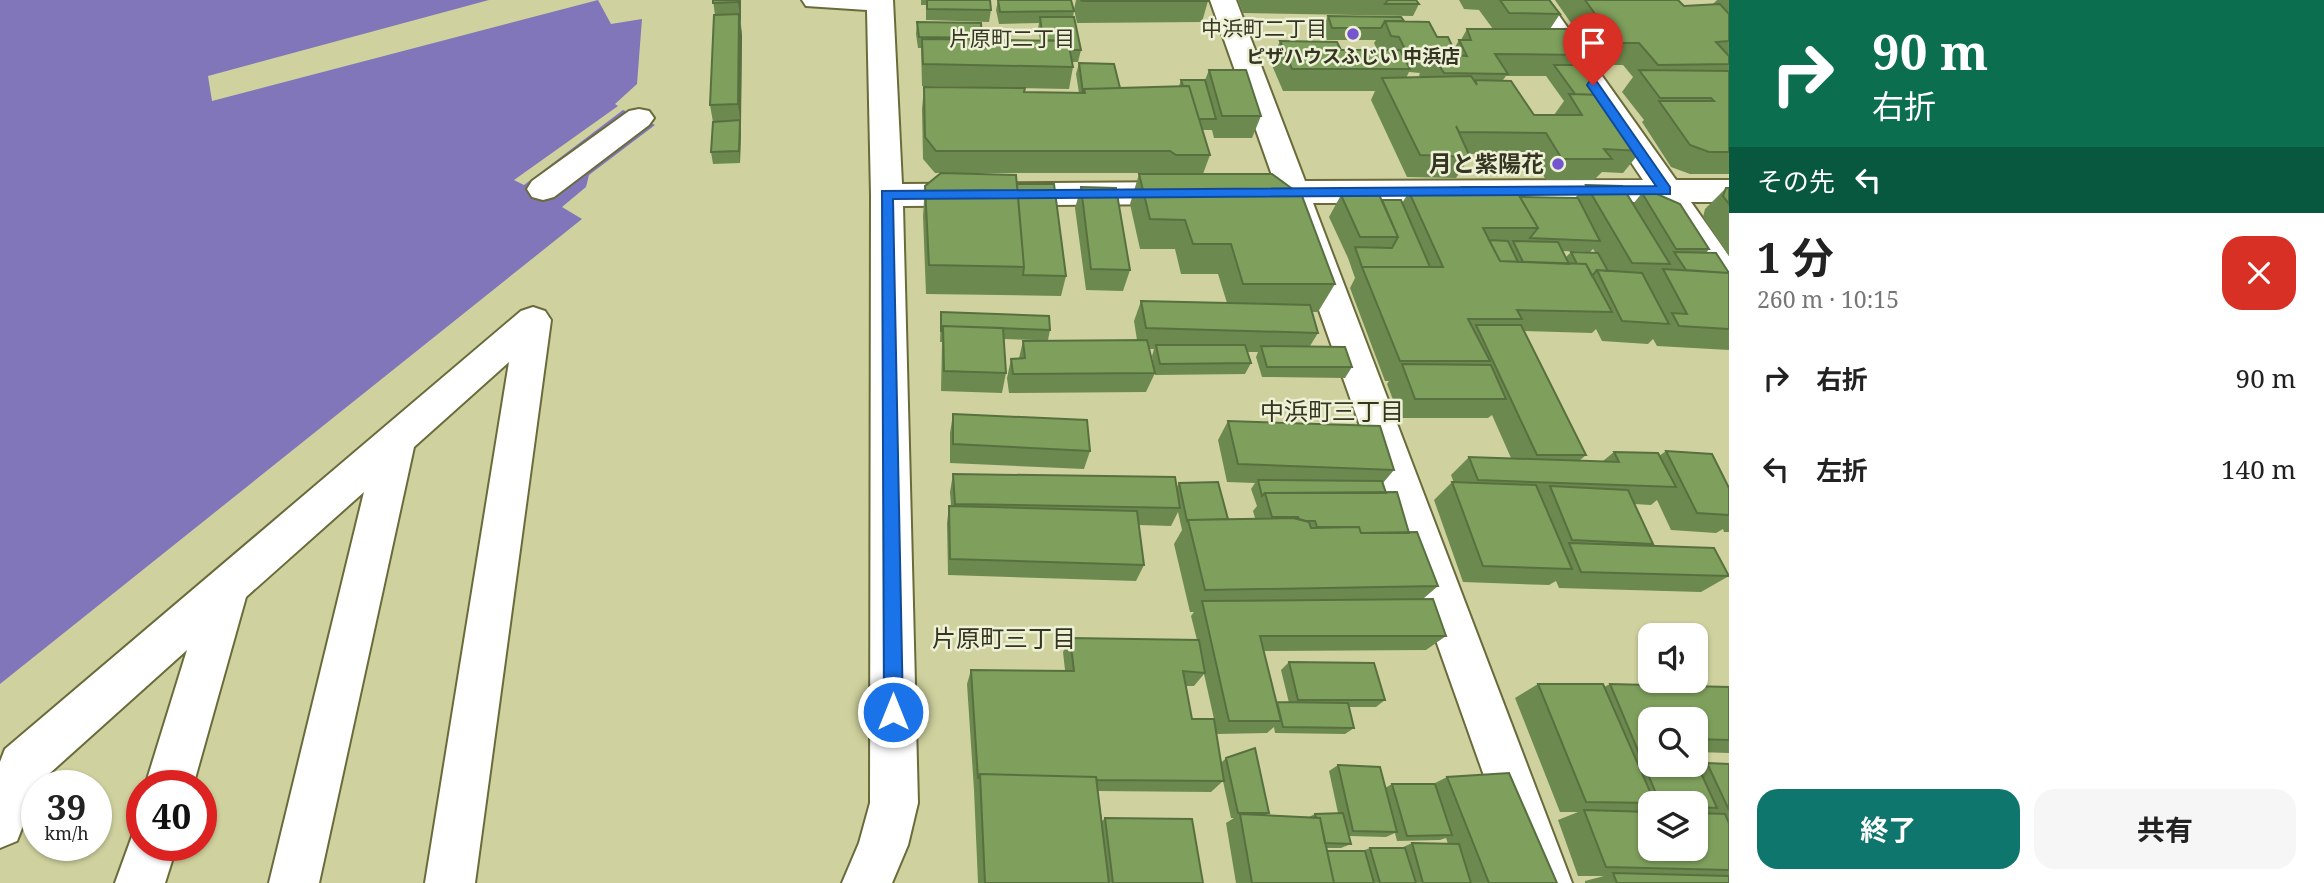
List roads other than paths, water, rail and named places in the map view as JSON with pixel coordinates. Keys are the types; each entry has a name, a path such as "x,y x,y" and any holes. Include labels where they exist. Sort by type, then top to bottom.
{"street":[{"path":"815,0 880,1 887,195 894,803 883,845 867,883"},
{"path":"1223,0 1547,883"},
{"path":"1535,0 1729,282"},
{"path":"544,189 639,118"},
{"path":"887,195 1729,191"},
{"path":"0,824 22,766 533,320 450,883"},
{"path":"294,883 396,440"},
{"path":"174,770 228,586"},
{"path":"140,883 147,861"}],"place":[{"name":"ピザハウスふじい 中浜店","path":"1353,34"},
{"name":"月と紫陽花","path":"1558,164"}],"district":[{"name":"中浜町二丁目","path":"1264,29"},
{"name":"片原町二丁目","path":"1012,39"},
{"name":"中浜町三丁目","path":"1332,412"},
{"name":"片原町三丁目","path":"1004,639"}]}
